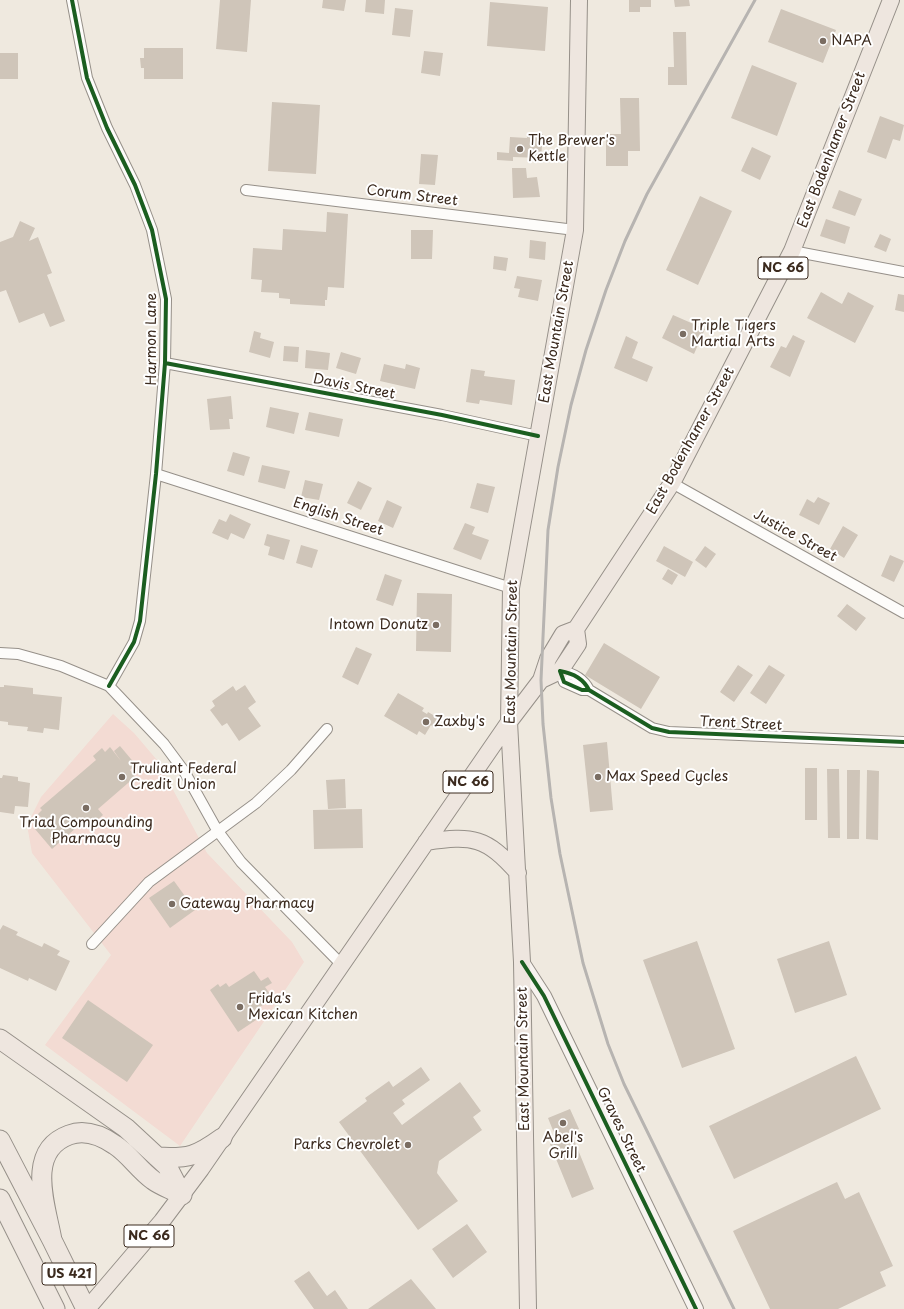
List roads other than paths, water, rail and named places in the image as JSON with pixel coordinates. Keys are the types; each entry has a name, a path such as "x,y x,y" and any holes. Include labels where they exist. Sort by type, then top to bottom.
{"highway":[{"path":"0,1039 126,1128 167,1166 182,1195"},
{"path":"52,1240 43,1190 42,1164 51,1146 64,1137 72,1134 88,1133 106,1139 126,1154 153,1180 182,1195"},
{"path":"157,1157 179,1158 191,1156 203,1151 222,1138"},
{"name":"US 421","path":"0,1140 86,1309"},
{"name":"US 421","path":"0,1199 55,1309"}],"main road":[{"name":"East Mountain Street","path":"528,1309 522,962 510,722 511,588 575,230 579,0"},
{"name":"East Bodenhamer Street","path":"510,722 542,680 548,660 563,634 576,630 672,482 792,251 891,0"},
{"name":"East Bodenhamer Street","path":"542,680 560,671 578,644 576,630"},
{"name":"NC 66","path":"86,1309 182,1195 510,722"},
{"path":"426,842 455,838 480,842 503,856 518,873"}],"street":[{"name":"Harmon Lane","path":"72,0 87,78 108,128 135,185 152,230 166,299 165,363 156,474 140,621 134,642 109,686"},
{"name":"Corum Street","path":"246,190 575,230"},
{"path":"792,251 904,272"},
{"name":"Davis Street","path":"165,363 442,415 538,436"},
{"name":"English Street","path":"156,474 511,588"},
{"name":"Justice Street","path":"672,482 904,613"},
{"path":"0,653 18,654 61,666 109,686 164,744 180,766 217,830 241,862 342,965"},
{"name":"Trent Street","path":"560,671 564,682 582,690 589,690 652,728 669,732 904,742"},
{"path":"92,944 148,882 217,830 256,803 290,770 327,729"},
{"name":"Graves Street","path":"522,962 544,996 696,1309"}],"railway":[{"path":"734,1309 624,1084 608,1044 583,963 560,854 551,798 543,724 541,680 548,530 558,467 571,405 586,350 606,290 625,241 647,194 755,0"}],"place":[{"name":"NAPA","path":"823,41"},
{"name":"The Brewer's Kettle","path":"520,149"},
{"name":"Triple Tigers Martial Arts","path":"683,334"},
{"name":"Intown Donutz","path":"436,625"},
{"name":"Zaxby's","path":"426,722"},
{"name":"Truliant Federal Credit Union","path":"122,777"},
{"name":"Max Speed Cycles","path":"598,777"},
{"name":"Triad Compounding Pharmacy","path":"86,808"},
{"name":"Gateway Pharmacy","path":"172,904"},
{"name":"Frida's Mexican Kitchen","path":"240,1007"},
{"name":"Abel's Grill","path":"563,1123"},
{"name":"Parks Chevrolet","path":"408,1145"}]}
